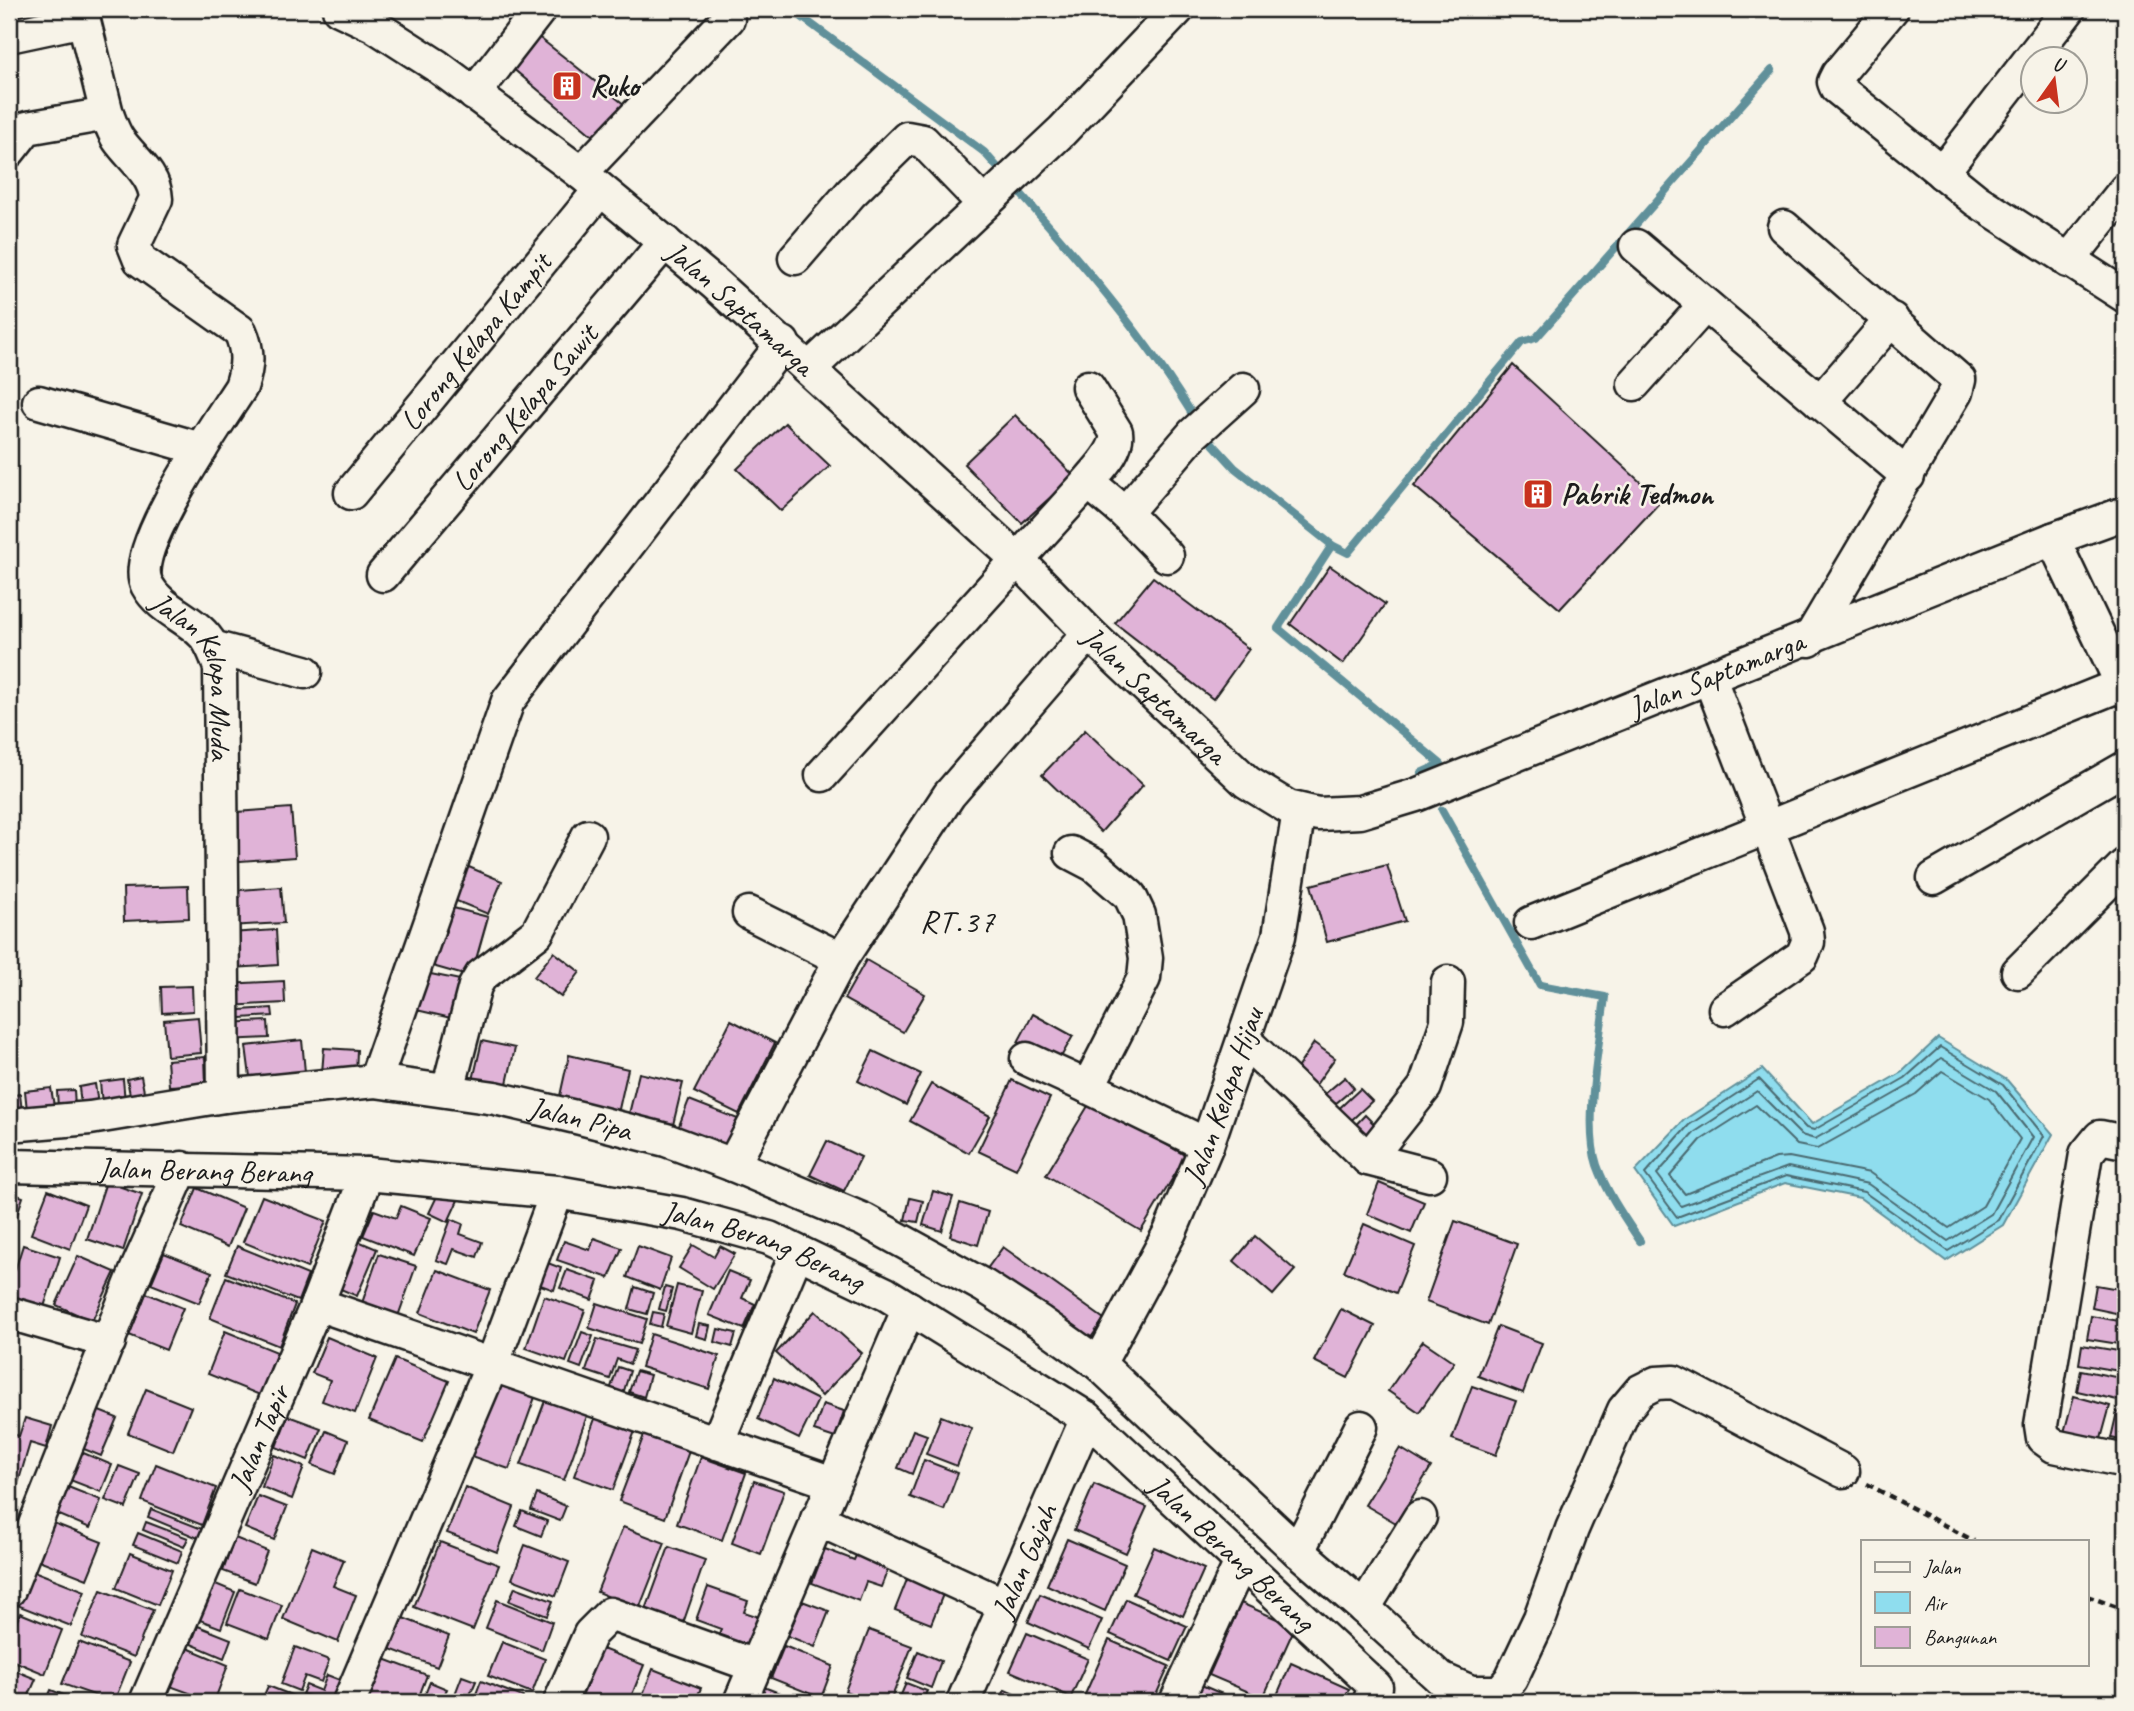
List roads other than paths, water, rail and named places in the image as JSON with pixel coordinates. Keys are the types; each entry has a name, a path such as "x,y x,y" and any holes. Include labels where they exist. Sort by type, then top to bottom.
{"street":[{"name":"Jalan Saptamarga","path":"339,9 416,51 591,182 665,242 783,343 1017,559 1089,633 1247,782 1299,811 1336,815 1360,812 1416,795 1459,775 1710,679 2053,539 2125,513"},
{"path":"474,94 540,9"},
{"path":"809,369 1062,131 1178,9"},
{"path":"1892,9 1838,74 1835,85 1976,200 2125,296"},
{"path":"1942,173 2068,9"},
{"path":"9,36 82,14 107,114 27,128 9,151"},
{"name":"Lorong Kelapa Kampit","path":"351,493 591,182 727,19"},
{"name":"Jalan Kelapa Muda","path":"107,114 118,139 138,162 156,193 156,199 134,245 135,253 140,260 240,331 246,345 248,367 241,387 201,449 159,523 145,568 146,584 161,603 203,634 220,667 223,745 221,960 224,1096"},
{"path":"795,258 851,193 906,138 915,137 923,141 990,198"},
{"path":"2068,261 2125,190"},
{"path":"1784,227 1959,380 1956,392 1908,477 1809,639"},
{"name":"Lorong Kelapa Sawit","path":"383,575 665,242"},
{"path":"1636,246 1908,477"},
{"path":"1634,384 1705,305"},
{"path":"1820,402 1892,319"},
{"path":"375,1081 508,701 783,343"},
{"path":"822,775 1088,481 1117,440 1108,415 1088,387"},
{"path":"1125,513 1198,429 1243,389"},
{"path":"39,402 201,449"},
{"path":"1088,481 1125,513 1167,556"},
{"path":"1531,923 2124,686 2053,539"},
{"path":"733,1165 841,959 950,795 1089,633"},
{"path":"212,647 305,672"},
{"path":"1710,679 1807,931 1808,942 1802,956 1725,1009"},
{"path":"1934,878 2125,768"},
{"name":"Jalan Kelapa Hijau","path":"1099,1364 1170,1232 1207,1145 1279,936 1299,811"},
{"path":"448,1090 475,986 481,976 537,933 588,836"},
{"path":"1071,853 1094,865 1130,896 1139,915 1146,958 1144,978 1088,1087"},
{"path":"2018,972 2125,865"},
{"path":"749,913 841,959"},
{"path":"1367,1159 1425,1087 1447,1022 1448,982"},
{"path":"1244,1040 1367,1159 1430,1175"},
{"path":"1027,1059 1207,1145"},
{"name":"Jalan Pipa","path":"9,1125 90,1118 224,1096 375,1081 507,1101 666,1140 733,1165 876,1226 984,1286 1099,1364 1297,1551 1364,1608 1440,1679 1471,1692 1500,1692 1511,1679 1540,1618 1572,1529 1624,1410 1640,1391 1656,1384 1674,1382 1843,1471"},
{"path":"2125,1142 2100,1138 2086,1154 2041,1432 2053,1446 2125,1461"},
{"name":"Jalan Berang Berang","path":"9,1166 367,1174 557,1192 726,1224 797,1252 909,1308 1087,1418 1241,1562 1372,1695"},
{"path":"9,1590 22,1516 109,1342 182,1168"},
{"name":"Jalan Tapir","path":"146,1702 317,1304 367,1174"},
{"path":"349,1702 492,1366 557,1192"},
{"path":"717,1443 797,1252"},
{"path":"317,1304 833,1483"},
{"path":"740,1702 909,1308"},
{"path":"9,1312 109,1342"},
{"name":"Jalan Gajah","path":"963,1702 1087,1418"},
{"path":"1297,1551 1360,1427"},
{"path":"1364,1608 1420,1517"},
{"path":"817,1520 1006,1605"},
{"path":"1176,1702 1241,1562"},
{"path":"559,1702 590,1634 610,1614 755,1666"}],"water":[{"path":"1938,1038 2007,1080 2053,1134 2003,1225 1946,1261 1860,1198 1785,1183 1674,1226 1635,1171 1684,1120 1762,1069 1812,1124 1902,1072"}],"waterway":[{"path":"791,9 984,152 1006,177"},
{"path":"1332,545 1348,553 1522,342 1536,338 1772,70"},
{"path":"1014,186 1134,329 1197,422"},
{"path":"1203,433 1235,468 1332,545 1278,628 1441,764 1421,773"},
{"path":"1442,810 1540,985 1605,997 1592,1105 1593,1148 1606,1185 1640,1241"}],"place":[{"name":"Ruko","path":"567,86"},
{"name":"Pabrik Tedmon","path":"1538,494"}],"district":[{"name":"RT.37","path":"958,921"}]}
